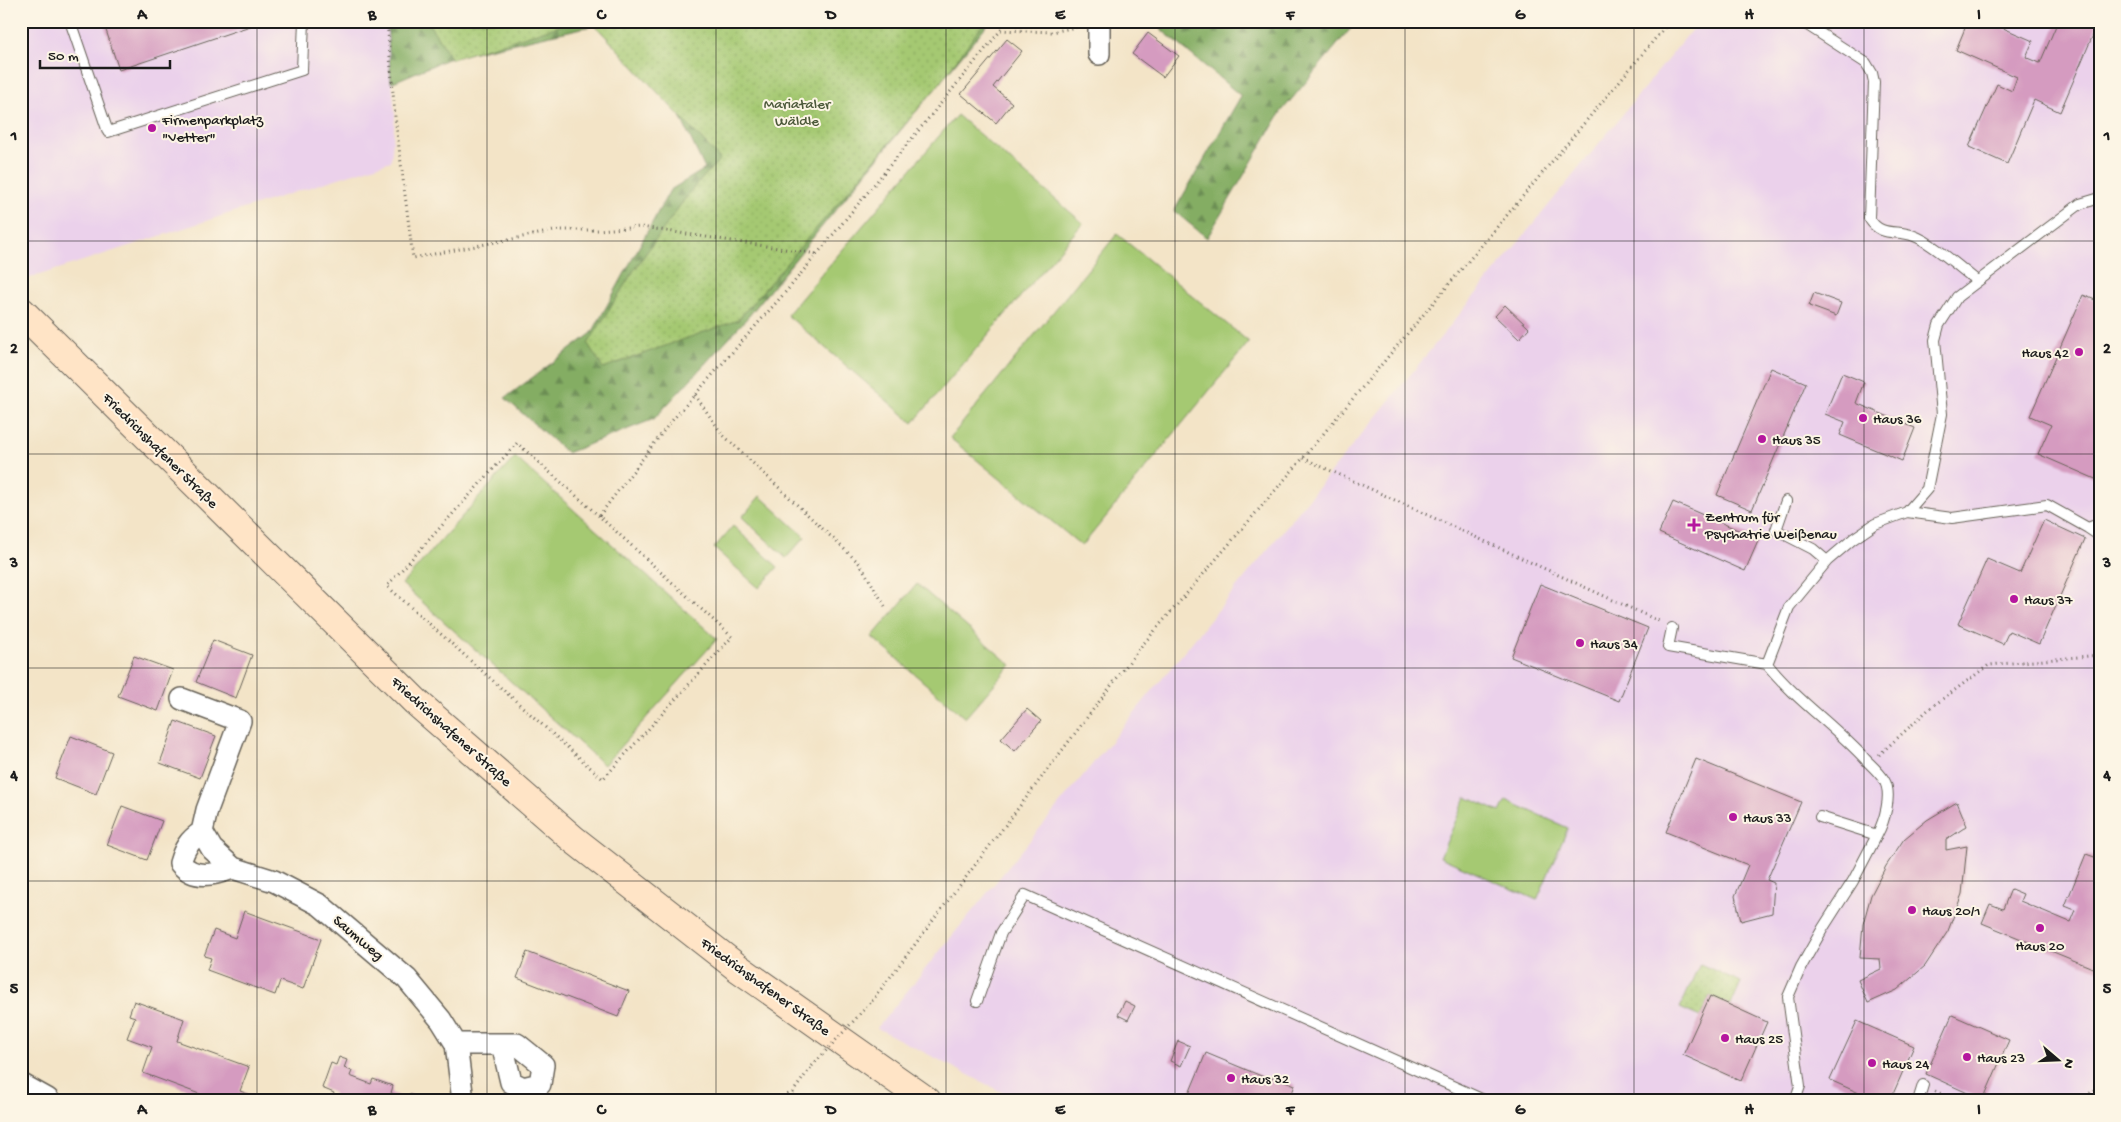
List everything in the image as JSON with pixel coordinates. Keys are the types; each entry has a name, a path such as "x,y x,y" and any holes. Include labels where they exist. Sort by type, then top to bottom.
{"main road":[{"name":"Friedrichshafener Straße","path":"21,310 416,702 574,839 738,968 927,1101"}],"street":[{"path":"1099,22 1099,54"},
{"path":"182,699 240,721 207,810 202,832 192,838 184,851 180,863 187,871 199,874 218,873 233,868"},
{"name":"Saumweg","path":"202,832 212,849 233,868 274,882 320,905 407,979 441,1020 456,1044 463,1101"},
{"path":"456,1044 502,1044"},
{"path":"21,1088 46,1101"}],"lane":[{"path":"70,21 108,132 302,70 304,21"},
{"path":"1801,21 1866,63 1872,73 1874,82 1869,218 1874,227 1883,231 1916,236 1977,281"},
{"path":"1767,664 1789,607 1827,561 1853,539 1876,524 1906,512 1927,489 1942,414 1935,340 1939,324 1956,297 2080,204 2100,198"},
{"path":"1786,501 1776,530 1813,549 1827,561"},
{"path":"1906,512 1952,518 2047,505 2100,536"},
{"path":"2088,528 2100,523"},
{"path":"1672,628 1668,647 1767,664 1784,685 1854,746 1885,781 1888,802 1884,823 1854,881 1810,951 1788,997 1800,1086 1796,1101"},
{"path":"1820,817 1877,835"},
{"path":"977,1001 1001,933 1026,895 1486,1101"},
{"path":"1918,1101 1923,1085"}],"path":[{"path":"387,21 395,116 413,258 560,230 641,227 817,254"},
{"path":"774,1101 793,1092 812,1066 872,1001 1139,649 1303,458 1670,21"},
{"path":"599,516 669,424 817,254 1001,30 1052,32 1099,22"},
{"path":"695,395 722,434 860,564 884,606"},
{"path":"517,443 599,516 732,637 603,780 387,586 517,443"},
{"path":"1303,458 1672,628"},
{"path":"1870,764 1928,709 1989,665 2100,655"},
{"path":"1923,1085 1957,1101"},
{"path":"2077,1101 2100,1086"},
{"path":"793,1092 795,1101"}],"shaded area":[{"name":"Firmenparkplatz \"Vetter\"","path":"21,21 387,21 395,116 391,161 21,281"},
{"name":"Zentrum für Psychatrie Weißenau","path":"1699,21 2100,21 2100,1101 1019,1101 877,1028"}],"green space":[{"path":"387,21 614,21 452,57 391,83"},
{"path":"427,21 575,21 452,59"},
{"name":"Mariataler Wäldle","path":"591,21 985,21 937,87 738,320 603,368 588,344 634,270 689,193 720,159"},
{"name":"Mariataler Wäldle","path":"761,21 990,21 748,317 654,419 567,453 505,398 592,333 670,190 705,169 680,116"},
{"path":"1151,21 1357,21 1281,112 1207,238 1174,211 1241,96"},
{"path":"957,115 1083,223 913,423 787,315"},
{"path":"1117,234 1249,342 1082,546 950,438"},
{"path":"515,457 717,639 604,765 402,584"},
{"path":"760,496 805,537 786,558 742,517"},
{"path":"733,526 778,567 759,588 714,548"},
{"path":"917,584 1011,665 965,718 872,637"},
{"path":"1466,797 1500,812 1506,800 1568,828 1537,900 1440,857"},
{"path":"1700,964 1741,982 1731,1005 1710,996 1700,1017 1680,1008"}],"building":[{"path":"103,21 262,21 262,22 119,70"},
{"path":"1968,21 1987,21 2033,41 2026,57 2040,63 2058,21 2099,21 2060,112 2034,100 2007,164 1969,147 1997,84 2012,91 2017,77 1956,50"},
{"path":"1148,33 1179,56 1163,77 1132,54"},
{"path":"1007,39 1022,51 993,87 1012,103 996,123 961,94"},
{"path":"1814,293 1841,303 1836,316 1809,306"},
{"name":"Haus 42","path":"2083,295 2100,302 2100,402 2094,416 2100,419 2100,481 2038,454 2051,425 2030,416"},
{"path":"1505,305 1529,328 1519,339 1495,316"},
{"name":"Haus 35","path":"1771,368 1806,383 1752,510 1717,495"},
{"name":"Haus 36","path":"1842,373 1864,382 1856,403 1915,428 1902,461 1840,435 1845,422 1825,414"},
{"path":"1673,502 1759,539 1745,571 1659,533"},
{"name":"Haus 37","path":"2044,520 2085,539 2039,644 2009,631 2003,644 1958,624 1987,559 2020,573"},
{"name":"Haus 34","path":"1540,584 1648,628 1619,701 1511,657"},
{"path":"213,640 252,655 236,698 196,682"},
{"path":"134,656 173,670 158,711 118,696"},
{"path":"1027,709 1041,721 1015,751 1001,739"},
{"path":"175,721 216,736 200,778 160,763"},
{"path":"71,736 112,752 96,794 55,778"},
{"name":"Haus 33","path":"1696,759 1801,802 1767,880 1774,883 1772,913 1741,921 1735,896 1748,865 1666,832"},
{"name":"Haus 20/1","path":"1957,802 1967,826 1946,840 1946,850 1967,846 1962,894 1948,931 1925,966 1897,990 1868,1003 1858,980 1881,969 1880,959 1860,958 1863,924 1871,895 1886,866 1904,839 1927,820"},
{"path":"122,806 162,821 147,860 107,845"},
{"name":"Haus 20","path":"2086,854 2100,859 2100,971 1982,923 1990,904 2003,909 2011,889 2023,894 2020,901 2070,922 2075,910 2065,906"},
{"path":"244,911 321,939 303,989 280,981 275,995 207,970 211,958 204,956 214,930 235,938"},
{"path":"527,952 629,991 618,1017 517,978"},
{"name":"Haus 25","path":"1710,996 1767,1022 1741,1081 1683,1055"},
{"path":"134,1001 184,1019 177,1041 249,1067 240,1091 267,1101 218,1101 143,1073 152,1047 127,1038 135,1017 129,1015"},
{"path":"1125,1001 1135,1006 1128,1020 1118,1015"},
{"name":"Haus 23","path":"1952,1015 2009,1040 1983,1100 1926,1074"},
{"name":"Haus 24","path":"1857,1021 1914,1046 1890,1101 1877,1101 1830,1080"},
{"path":"1178,1041 1190,1046 1181,1066 1170,1061"},
{"name":"Haus 32","path":"1206,1053 1271,1080 1273,1076 1295,1085 1289,1101 1186,1101"},
{"path":"339,1057 347,1060 344,1068 352,1071 350,1076 371,1084 373,1079 393,1086 391,1093 407,1100 409,1094 421,1099 420,1101 337,1101 332,1099 334,1093 322,1088 331,1063 336,1065"}],"place":[{"name":"Firmenparkplatz \"Vetter\"","path":"152,128"},
{"name":"Haus 42","path":"2079,352"},
{"name":"Haus 36","path":"1863,418"},
{"name":"Haus 35","path":"1762,439"},
{"name":"Zentrum für Psychatrie Weißenau","path":"1694,525"},
{"name":"Haus 37","path":"2014,599"},
{"name":"Haus 34","path":"1580,643"},
{"name":"Haus 33","path":"1733,817"},
{"name":"Haus 20/1","path":"1912,910"},
{"name":"Haus 20","path":"2040,928"},
{"name":"Haus 25","path":"1725,1038"},
{"name":"Haus 23","path":"1967,1057"},
{"name":"Haus 24","path":"1872,1063"},
{"name":"Haus 32","path":"1231,1078"}]}
